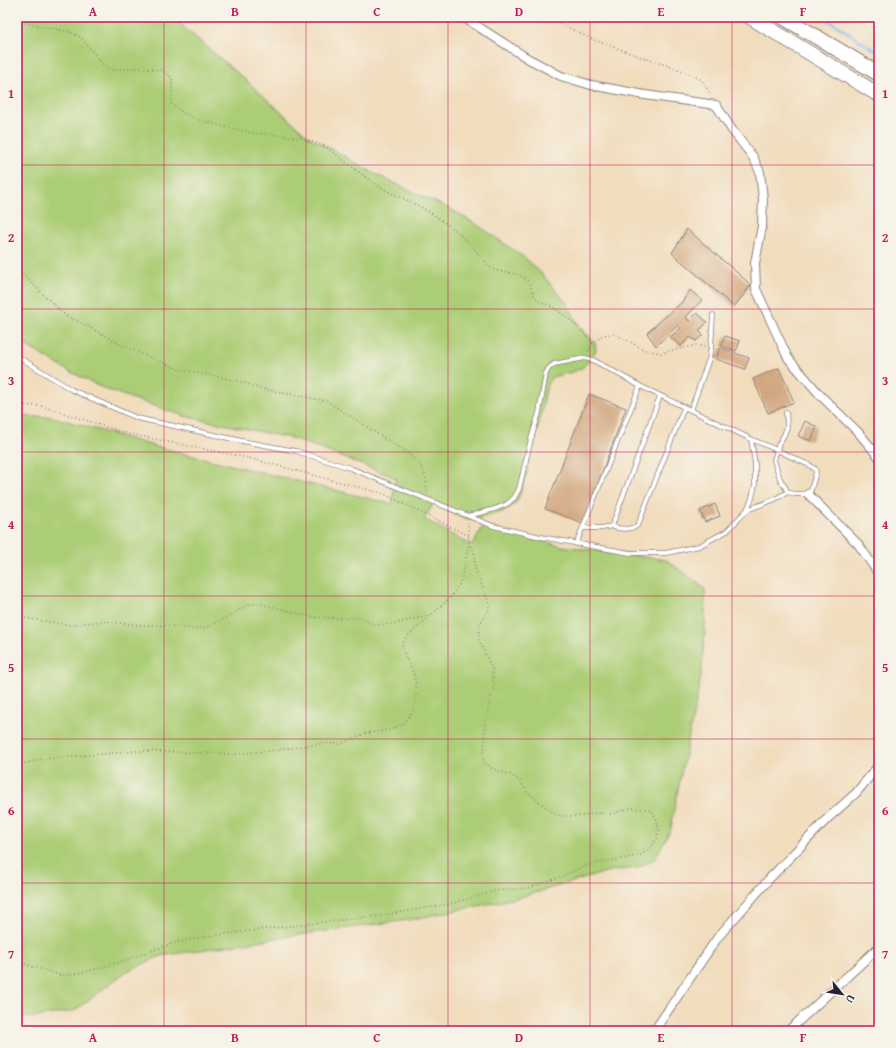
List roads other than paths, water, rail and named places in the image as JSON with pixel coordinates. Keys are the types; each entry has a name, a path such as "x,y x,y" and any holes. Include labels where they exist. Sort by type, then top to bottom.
{"highway":[{"path":"750,17 879,95"},
{"path":"783,17 879,74"}],"street":[{"path":"463,17 527,58 560,76 591,85 716,105 732,130 753,157 760,172 763,199 763,219 755,263 756,289 788,358 821,396 858,432 879,456"},
{"path":"808,494 858,544 879,574"},
{"path":"654,1031 718,937 801,846 827,819 856,793 879,765"},
{"path":"788,1031 879,947"}],"lane":[{"path":"691,410 709,358 713,314"},
{"path":"17,356 72,390 137,418 296,451 350,468 493,526 576,544 630,553 666,553 699,546 727,531 747,510 752,498 755,485 755,464 751,439"},
{"path":"468,516 501,506 514,498 519,489 539,413 546,373 554,364 585,358 593,360 684,408 777,450 815,469 816,476 808,494 794,494 788,492 780,479 774,460 777,450 779,443 787,427 786,412"},
{"path":"576,544 640,386"},
{"path":"612,526 660,396"},
{"path":"583,528 602,528 612,526 613,528 632,528 638,525 684,408"},
{"path":"747,510 773,500 788,492"}],"waterway":[{"path":"824,17 879,53"}]}
